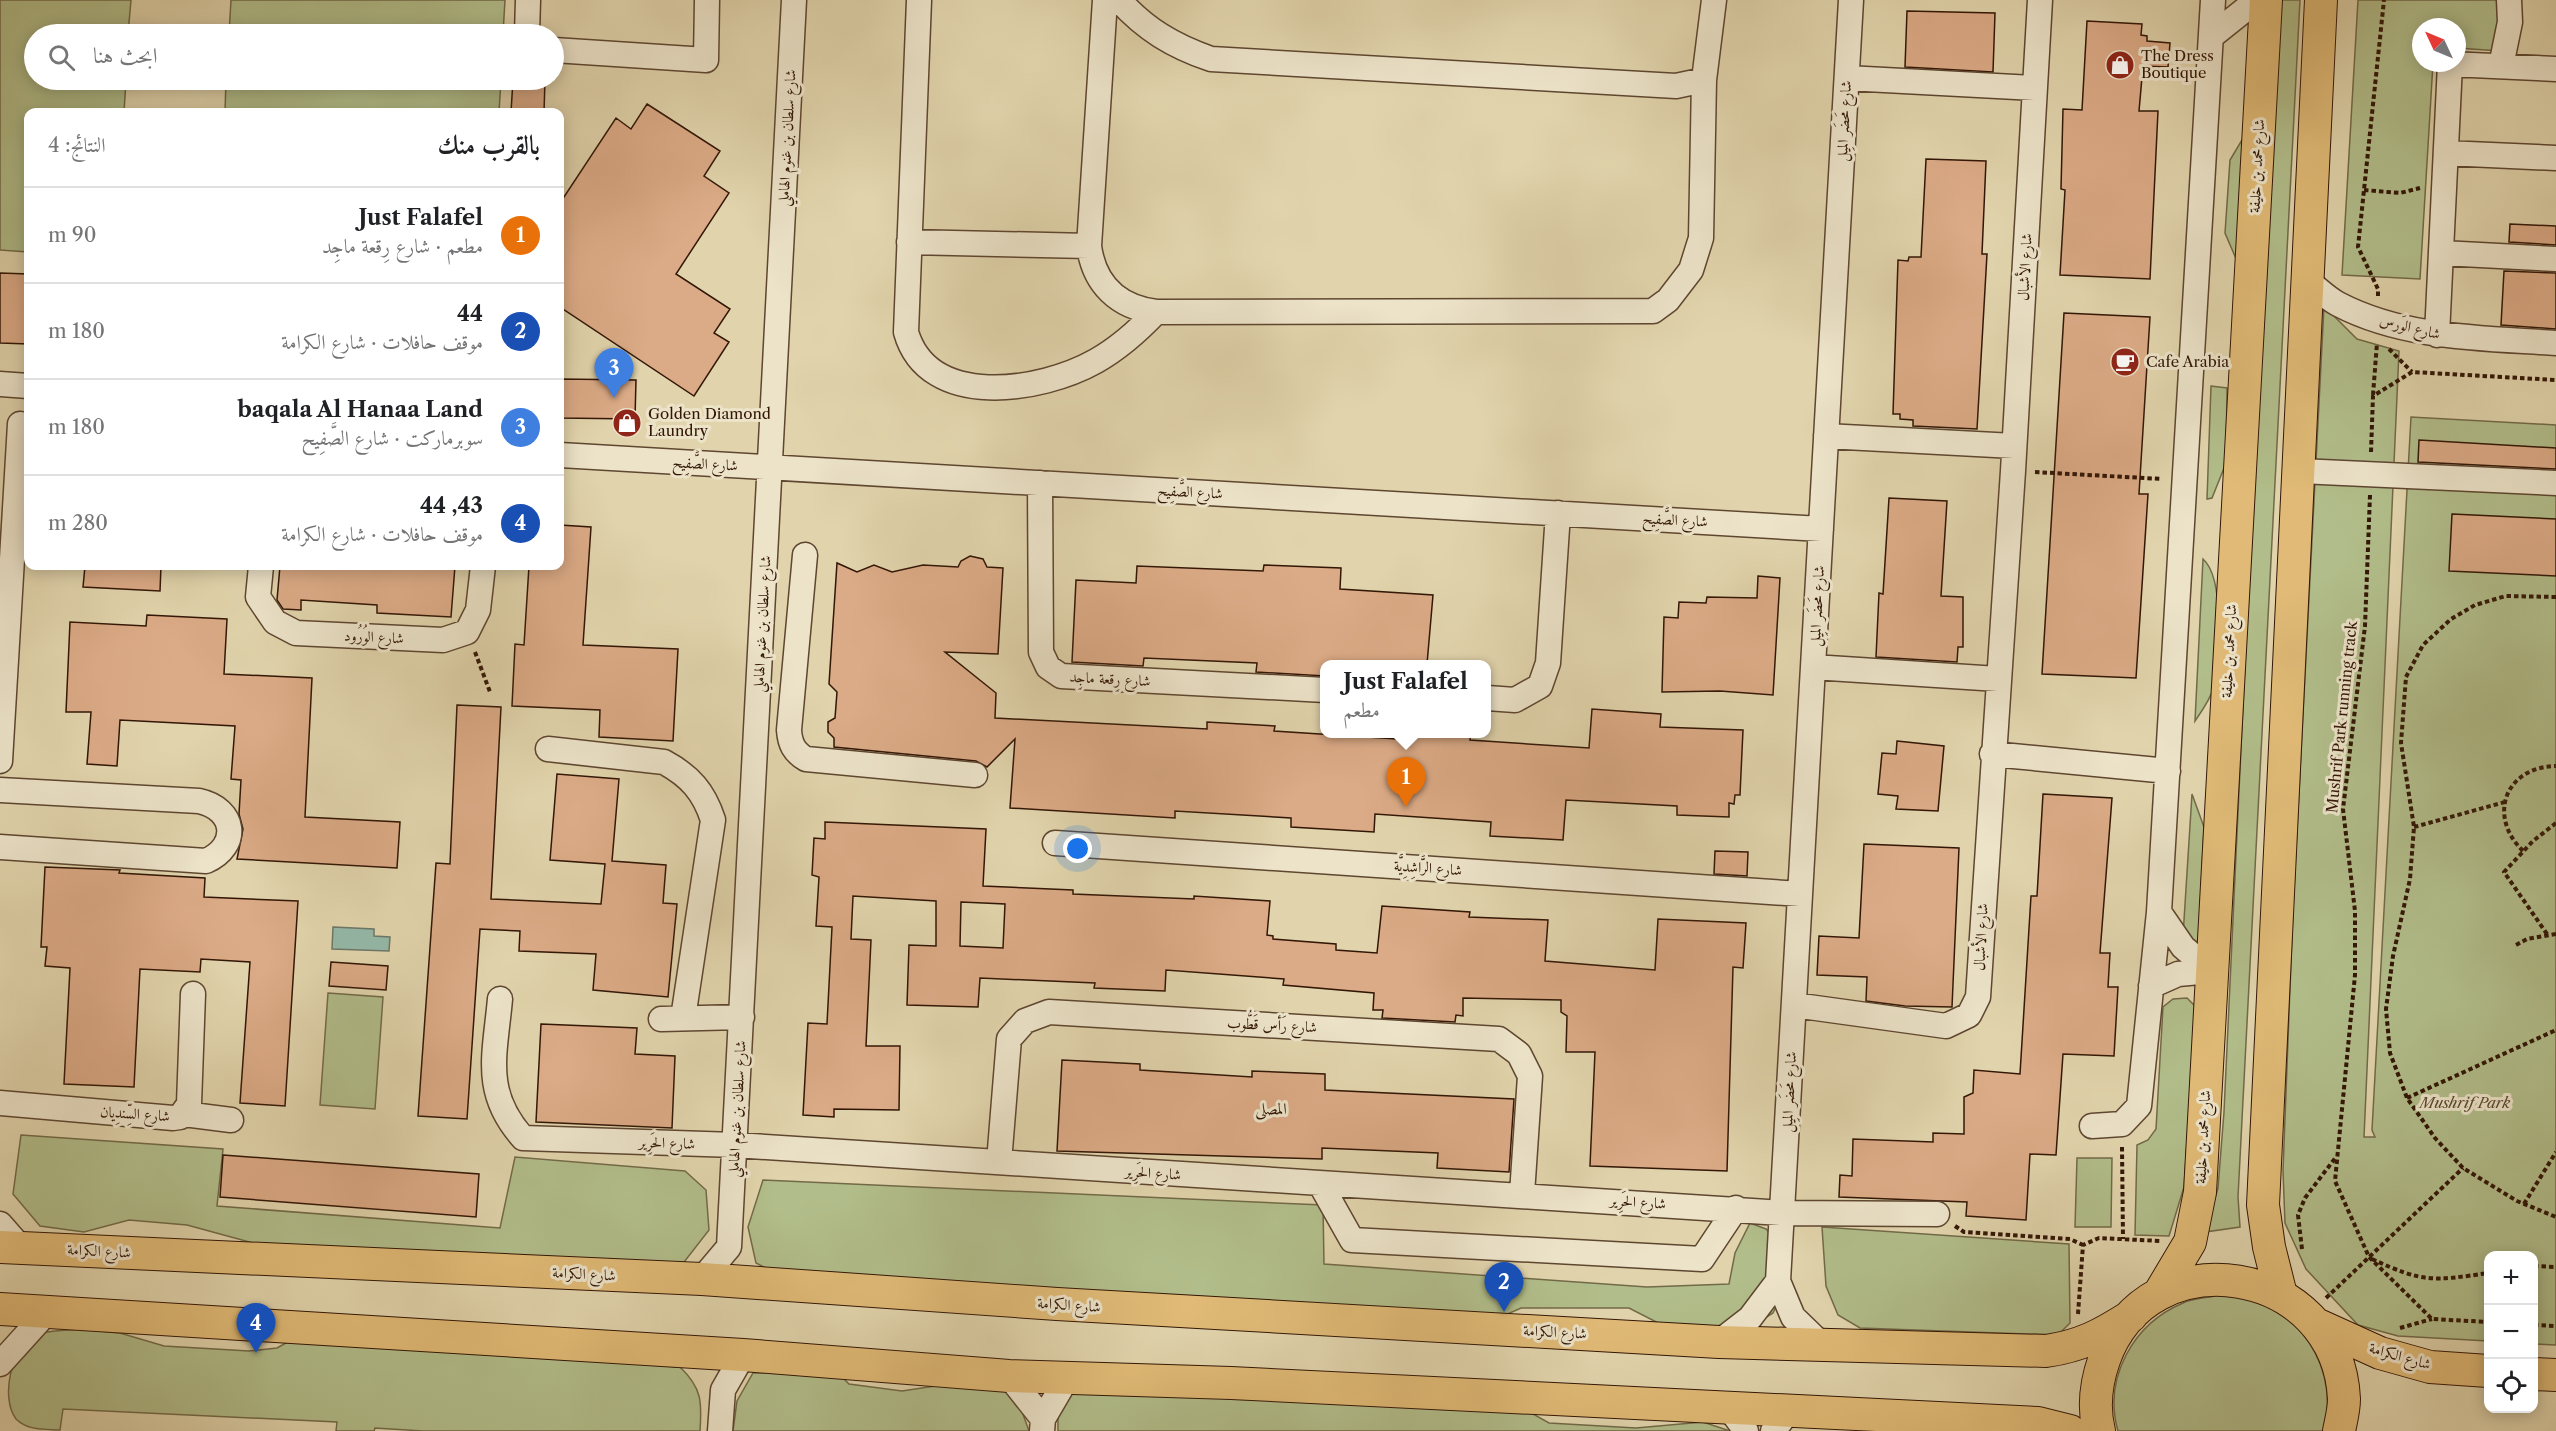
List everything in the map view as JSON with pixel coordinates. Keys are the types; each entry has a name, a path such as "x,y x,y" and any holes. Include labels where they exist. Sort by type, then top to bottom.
{"main road":[{"name":"شارع محمد بن خليفة","path":"2159,1294 2190,1242 2200,1192 2266,0"},
{"path":"2282,1295 2268,1247 2263,1205 2322,0"},
{"name":"شارع الكرامة","path":"10,1247 702,1279 1057,1305 1823,1346 2046,1351 2076,1347 2131,1316"},
{"path":"2099,1431 2095,1415 2097,1379 2109,1345 2131,1316 2159,1294 2200,1280 2242,1280 2282,1295 2312,1320 2336,1360 2344,1400 2339,1431"},
{"path":"0,1309 743,1355 1009,1376 1738,1419 2038,1423 2070,1431"},
{"name":"شارع الكرامة","path":"2312,1320 2380,1353 2430,1367 2484,1371"},
{"path":"2538,1374 2556,1375"}],"street":[{"path":"527,24 528,0"},
{"path":"564,51 706,60 707,0"},
{"name":"شارع سلطان بن غنوم الهاملي","path":"729,1247 794,0"},
{"path":"919,0 906,332 915,355 931,372 955,383 1019,385 1070,373 1117,348 1156,312"},
{"path":"1105,0 1089,246 1096,273 1114,296 1141,310 1156,312 1653,311 1668,300 1686,278 1697,254 1701,238 1704,80 1714,0"},
{"path":"1119,0 1141,22 1168,42 1210,59 1676,86 1704,80"},
{"name":"شارع مَحضَر المِيل","path":"1823,1346 1793,1317 1778,1281 1851,0"},
{"name":"شارع الأشبال","path":"1794,1005 1946,1026 1969,1014 1978,997 1992,754 2013,471 2040,0"},
{"path":"2092,1126 2122,1124 2139,1106 2158,912 2168,771 2213,0"},
{"path":"2212,36 2257,0"},
{"path":"2501,66 2510,22 2509,0"},
{"path":"2438,335 2450,64 2556,69"},
{"path":"1847,78 2035,88"},
{"path":"2446,153 2556,158"},
{"path":"909,242 1089,246"},
{"path":"2442,253 2556,259"},
{"name":"شارع الوَرس","path":"2309,282 2337,304 2379,320 2438,335 2556,343"},
{"path":"0,384 24,386"},
{"path":"0,761 2,666 16,424"},
{"path":"1826,436 2014,446"},
{"name":"شارع الصَّفِيح","path":"564,455 1821,529"},
{"path":"2300,471 2556,483"},
{"name":"شارع رِقعة ماجِد","path":"1040,483 1041,652 1048,667 1061,676 1320,690"},
{"path":"1491,698 1515,700 1540,686 1548,663 1558,513"},
{"path":"805,555 789,730 793,747 806,759 975,775"},
{"name":"شارع الوُرُود","path":"261,570 258,597 275,622 296,633 443,640 467,632"},
{"path":"467,632 478,610 483,570"},
{"path":"1813,667 1998,680"},
{"path":"757,729 789,730"},
{"path":"548,748 664,762 680,770 697,786 707,802 713,820 672,1019 742,1017"},
{"path":"1992,754 2168,771"},
{"path":"0,790 200,801 212,804 222,811 228,822 229,835 226,847 217,856 206,861 0,847"},
{"path":"713,820 752,818"},
{"name":"شارع الرَّاشِدِيَّة","path":"1055,843 1800,894"},
{"path":"2158,912 2183,947 2211,971"},
{"path":"2151,986 2178,974 2211,971"},
{"name":"شارع السِّندِيان","path":"0,1103 173,1118 184,1114 189,1104 193,994"},
{"name":"شارع الحَرِير","path":"500,999 494,1083 501,1108 508,1121 523,1138 735,1145 1321,1185 1522,1194 1782,1213"},
{"name":"شارع رَأس قَطُّوب","path":"999,1162 1009,1039 1025,1021 1049,1012 1475,1037 1499,1039 1519,1054 1530,1076 1522,1194"},
{"path":"184,1114 231,1120"},
{"path":"1321,1185 1352,1240 1364,1241 1702,1259 1736,1208"},
{"path":"1782,1213 1937,1214"},
{"path":"0,1224 10,1247"},
{"path":"702,1279 729,1247 756,1283"},
{"path":"1719,1342 1750,1318 1778,1281"},
{"path":"0,1364 48,1311"},
{"path":"697,1352 723,1390"},
{"path":"720,1431 723,1390 743,1355"},
{"path":"1009,1376 1043,1425 1067,1378"}],"path":[{"path":"2379,320 2378,289 2358,247 2384,0"},
{"path":"2364,190 2400,193 2422,188 2445,188"},
{"name":"Mushrif Park running track","path":"2412,372 2377,338 2364,626 2343,809 2355,911 2355,975 2335,1181 2369,1257 2432,1319"},
{"path":"2373,396 2412,372 2556,381"},
{"path":"2013,471 2186,481"},
{"path":"2556,597 2506,596 2475,604 2451,619 2424,645 2406,678 2401,743 2414,827 2410,879 2393,956 2386,1009 2390,1053 2407,1098 2435,1138 2463,1168 2524,1204 2556,1217"},
{"path":"467,632 490,692"},
{"path":"2523,851 2506,830 2505,802 2509,789 2518,779 2543,766 2556,766"},
{"path":"2414,827 2505,802"},
{"path":"2547,934 2504,872 2523,851 2556,823"},
{"path":"2516,945 2547,934 2556,934"},
{"path":"2407,1098 2556,1030"},
{"path":"2122,1124 2123,1239"},
{"path":"2524,1204 2556,1152"},
{"path":"2302,1249 2298,1215 2305,1198 2337,1156"},
{"path":"2312,1320 2369,1257 2463,1168"},
{"path":"1937,1214 1964,1232 2070,1239 2083,1245 2099,1238 2167,1241"},
{"path":"2078,1316 2083,1245"},
{"path":"2369,1257 2407,1275 2437,1280 2484,1274"},
{"path":"2538,1266 2556,1267"},
{"path":"2397,1329 2432,1319 2484,1322"},
{"path":"2538,1325 2556,1326"}],"green space":[{"path":"0,0 131,0 129,24 24,24 24,90 125,90 124,108 24,108 24,252 0,250"},
{"path":"231,0 505,0 504,24 230,24"},
{"path":"2276,0 2300,0 2238,1197 2240,1227 2205,1232 2218,1188 2224,1112"},
{"path":"2358,0 2503,0 2500,51 2466,49 2466,18 2412,18 2412,72 2432,72 2420,279 2342,275"},
{"path":"226,90 500,90 499,108 225,108"},
{"path":"2245,135 2237,261 2225,233 2230,160"},
{"name":"Mushrif Park","path":"2324,306 2357,339 2399,351 2364,1137 2375,1137 2372,1130 2411,417 2556,425 2556,1345 2538,1344 2538,1251 2484,1251 2484,1341 2398,1336 2358,1325 2306,1269 2285,1223 2283,1171 2293,910"},
{"path":"2211,386 2227,388 2226,463 2212,498 2207,499"},
{"path":"2203,559 2210,569 2215,584 2219,621 2213,689 2208,702 2195,721"},
{"path":"2192,794 2204,827 2198,950 2183,936"},
{"path":"328,993 383,997 375,1109 320,1105"},
{"path":"2187,998 2196,1007 2184,1187 2169,1236 2135,1235 2137,1145 2148,1140 2156,1129 2163,1007 2173,999"},
{"path":"21,1135 223,1149 217,1206 500,1228 515,1157 685,1171 706,1190 709,1230 681,1266 253,1243 187,1225 129,1220 84,1232 40,1226 13,1194"},
{"path":"2077,1158 2112,1158 2111,1227 2075,1227"},
{"path":"763,1180 1323,1205 1324,1264 1647,1287 1729,1284 1735,1253 1750,1223 1766,1229 1784,1248 1783,1293 1773,1313 1751,1327 1666,1327 1629,1308 1521,1308 1485,1324 779,1275 756,1263 748,1227"},
{"path":"1822,1227 2069,1244 2070,1323 2058,1335 1860,1328 1838,1315 1826,1286"},
{"path":"2219,1295 2256,1301 2275,1310 2305,1337 2315,1353 2326,1390 2327,1410 2324,1431 2118,1431 2114,1411 2115,1392 2126,1355 2137,1339 2165,1312 2187,1301"},
{"path":"78,1329 120,1333 164,1346 249,1351 277,1348 293,1339 680,1367 697,1389 701,1412 700,1431 423,1431 375,1428 374,1431 336,1431 337,1422 63,1409 60,1430 26,1426 16,1419 11,1410 9,1398 11,1373 20,1349 41,1333"},
{"path":"836,1371 849,1384 902,1391 935,1386 949,1379 1008,1388 1019,1403 1029,1431 733,1431 737,1401 753,1373"},
{"path":"1073,1384 1524,1409 1549,1423 1636,1428 1703,1422 1730,1431 1058,1431 1058,1413"}],"shaded area":[{"path":"333,927 374,929 374,936 390,937 389,951 332,949"}],"building":[{"path":"1907,11 1995,13 1993,72 1905,67"},
{"path":"2087,21 2142,24 2141,35 2147,36 2147,41 2170,43 2168,67 2143,66 2139,111 2158,111 2150,279 2060,275 2065,190 2061,189 2063,109 2082,110"},
{"path":"512,90 545,90 544,108 511,108"},
{"path":"647,104 720,151 704,176 729,193 676,274 730,309 714,333 729,342 694,396 564,310 564,197 616,118 631,129"},
{"path":"1926,159 1986,161 1982,254 1987,254 1977,429 1913,426 1913,420 1900,419 1900,414 1893,414 1898,260 1908,261 1909,257 1921,257"},
{"path":"2510,224 2556,226 2556,245 2509,242"},
{"path":"2504,271 2556,273 2556,329 2501,325"},
{"path":"0,273 24,274 24,344 0,343"},
{"path":"2064,313 2150,317 2139,494 2148,494 2136,678 2042,674"},
{"path":"564,379 636,380 635,419 564,418"},
{"path":"2419,440 2556,448 2556,469 2418,462"},
{"path":"1889,498 1947,501 1941,596 1963,597 1963,647 1958,647 1957,662 1876,657 1879,593 1883,594"},
{"path":"2452,514 2556,519 2556,576 2449,571"},
{"path":"564,525 591,527 583,645 678,649 673,741 599,737 600,710 512,706 515,644 524,645 529,570 564,570"},
{"path":"970,556 983,559 987,567 1003,568 998,654 945,652 996,693 995,718 1207,729 1207,722 1275,726 1274,731 1320,734 1320,738 1470,738 1470,740 1589,748 1592,709 1661,714 1660,727 1743,730 1740,795 1735,795 1734,804 1729,803 1729,817 1677,815 1677,806 1566,800 1563,840 1490,836 1491,822 1375,814 1374,832 1291,827 1291,818 1175,811 1175,818 1010,808 1015,739 987,767 976,761 834,747 834,738 828,732 828,722 835,718 837,692 829,684 837,563 857,572 874,565 892,572 923,565 958,567 961,561"},
{"path":"1264,565 1341,568 1340,589 1433,595 1427,660 1320,660 1320,676 1256,672 1257,663 1144,658 1143,666 1072,662 1076,580 1136,583 1137,566 1263,571"},
{"path":"85,570 161,570 160,591 83,587"},
{"path":"280,570 455,570 451,617 377,613 377,605 301,600 301,610 283,609 277,600"},
{"path":"1758,576 1780,578 1773,695 1720,691 1662,692 1664,617 1678,618 1679,602 1706,603 1707,597 1757,598"},
{"path":"147,615 227,619 224,674 312,678 305,817 400,822 397,868 237,859 243,829 239,814 241,780 231,779 235,726 120,720 117,766 87,764 91,712 66,712 70,622 146,626"},
{"path":"457,705 501,707 491,899 601,904 605,864 550,860 557,774 619,779 612,861 666,865 663,903 677,904 668,997 593,990 596,954 519,951 520,931 480,929 467,1119 418,1116 436,863 450,864"},
{"path":"1897,741 1944,746 1938,811 1896,809 1898,796 1878,794 1882,753 1896,754"},
{"path":"2043,794 2112,798 2100,953 2110,953 2108,987 2118,987 2114,1056 2063,1054 2056,1155 2030,1154 2026,1220 1966,1216 1967,1202 1839,1197 1840,1175 1852,1176 1853,1139 1933,1142 1933,1133 1964,1134 1964,1097 1973,1093 1974,1070 2020,1074 2031,896 2037,896"},
{"path":"825,822 986,829 983,886 1073,890 1073,894 1194,899 1194,896 1270,901 1267,935 1273,936 1273,939 1336,944 1336,950 1377,953 1382,906 1470,912 1469,917 1548,920 1545,961 1655,970 1658,919 1746,923 1743,968 1733,967 1727,1171 1590,1166 1595,1052 1566,1052 1567,1016 1561,1012 1561,1000 1463,998 1463,1016 1456,1015 1455,1022 1382,1018 1383,1010 1373,1010 1374,993 1283,985 1284,979 1166,970 1165,991 1094,988 1095,983 980,978 978,1007 907,1005 909,945 936,946 936,901 853,896 851,939 871,940 866,1046 900,1046 899,1110 834,1109 834,1117 803,1115 808,1023 827,1024 832,927 816,926 819,877 812,875 814,838 825,839","holes":["961,902 1005,904 1003,948 960,946"]},
{"path":"1864,844 1959,848 1952,1007 1905,1006 1866,1001 1867,977 1817,975 1819,936 1859,938"},
{"path":"1715,851 1748,852 1747,876 1714,874"},
{"path":"45,867 120,870 119,873 205,878 204,897 298,901 285,1106 240,1103 250,962 201,959 200,972 140,969 134,1087 64,1084 70,968 45,966 47,947 41,947"},
{"path":"331,962 388,966 386,990 329,986"},
{"path":"541,1024 637,1028 635,1054 675,1056 672,1128 536,1122"},
{"path":"1062,1060 1140,1064 1140,1070 1252,1077 1252,1071 1325,1074 1325,1090 1514,1099 1509,1172 1437,1168 1438,1153 1322,1148 1322,1159 1057,1151"},
{"path":"223,1155 479,1174 476,1217 220,1197"}],"place":[{"name":"The Dress Boutique","path":"2120,65"},
{"name":"Cafe Arabia","path":"2125,362"},
{"name":"baqala Al Hanaa Land","path":"614,398"},
{"name":"Golden Diamond Laundry","path":"627,423"},
{"name":"Just Falafel","path":"1406,807"},
{"name":"44","path":"1504,1312"},
{"name":"43, 44","path":"256,1353"}],"district":[{"name":"المصلى","path":"1271,1108"}]}
